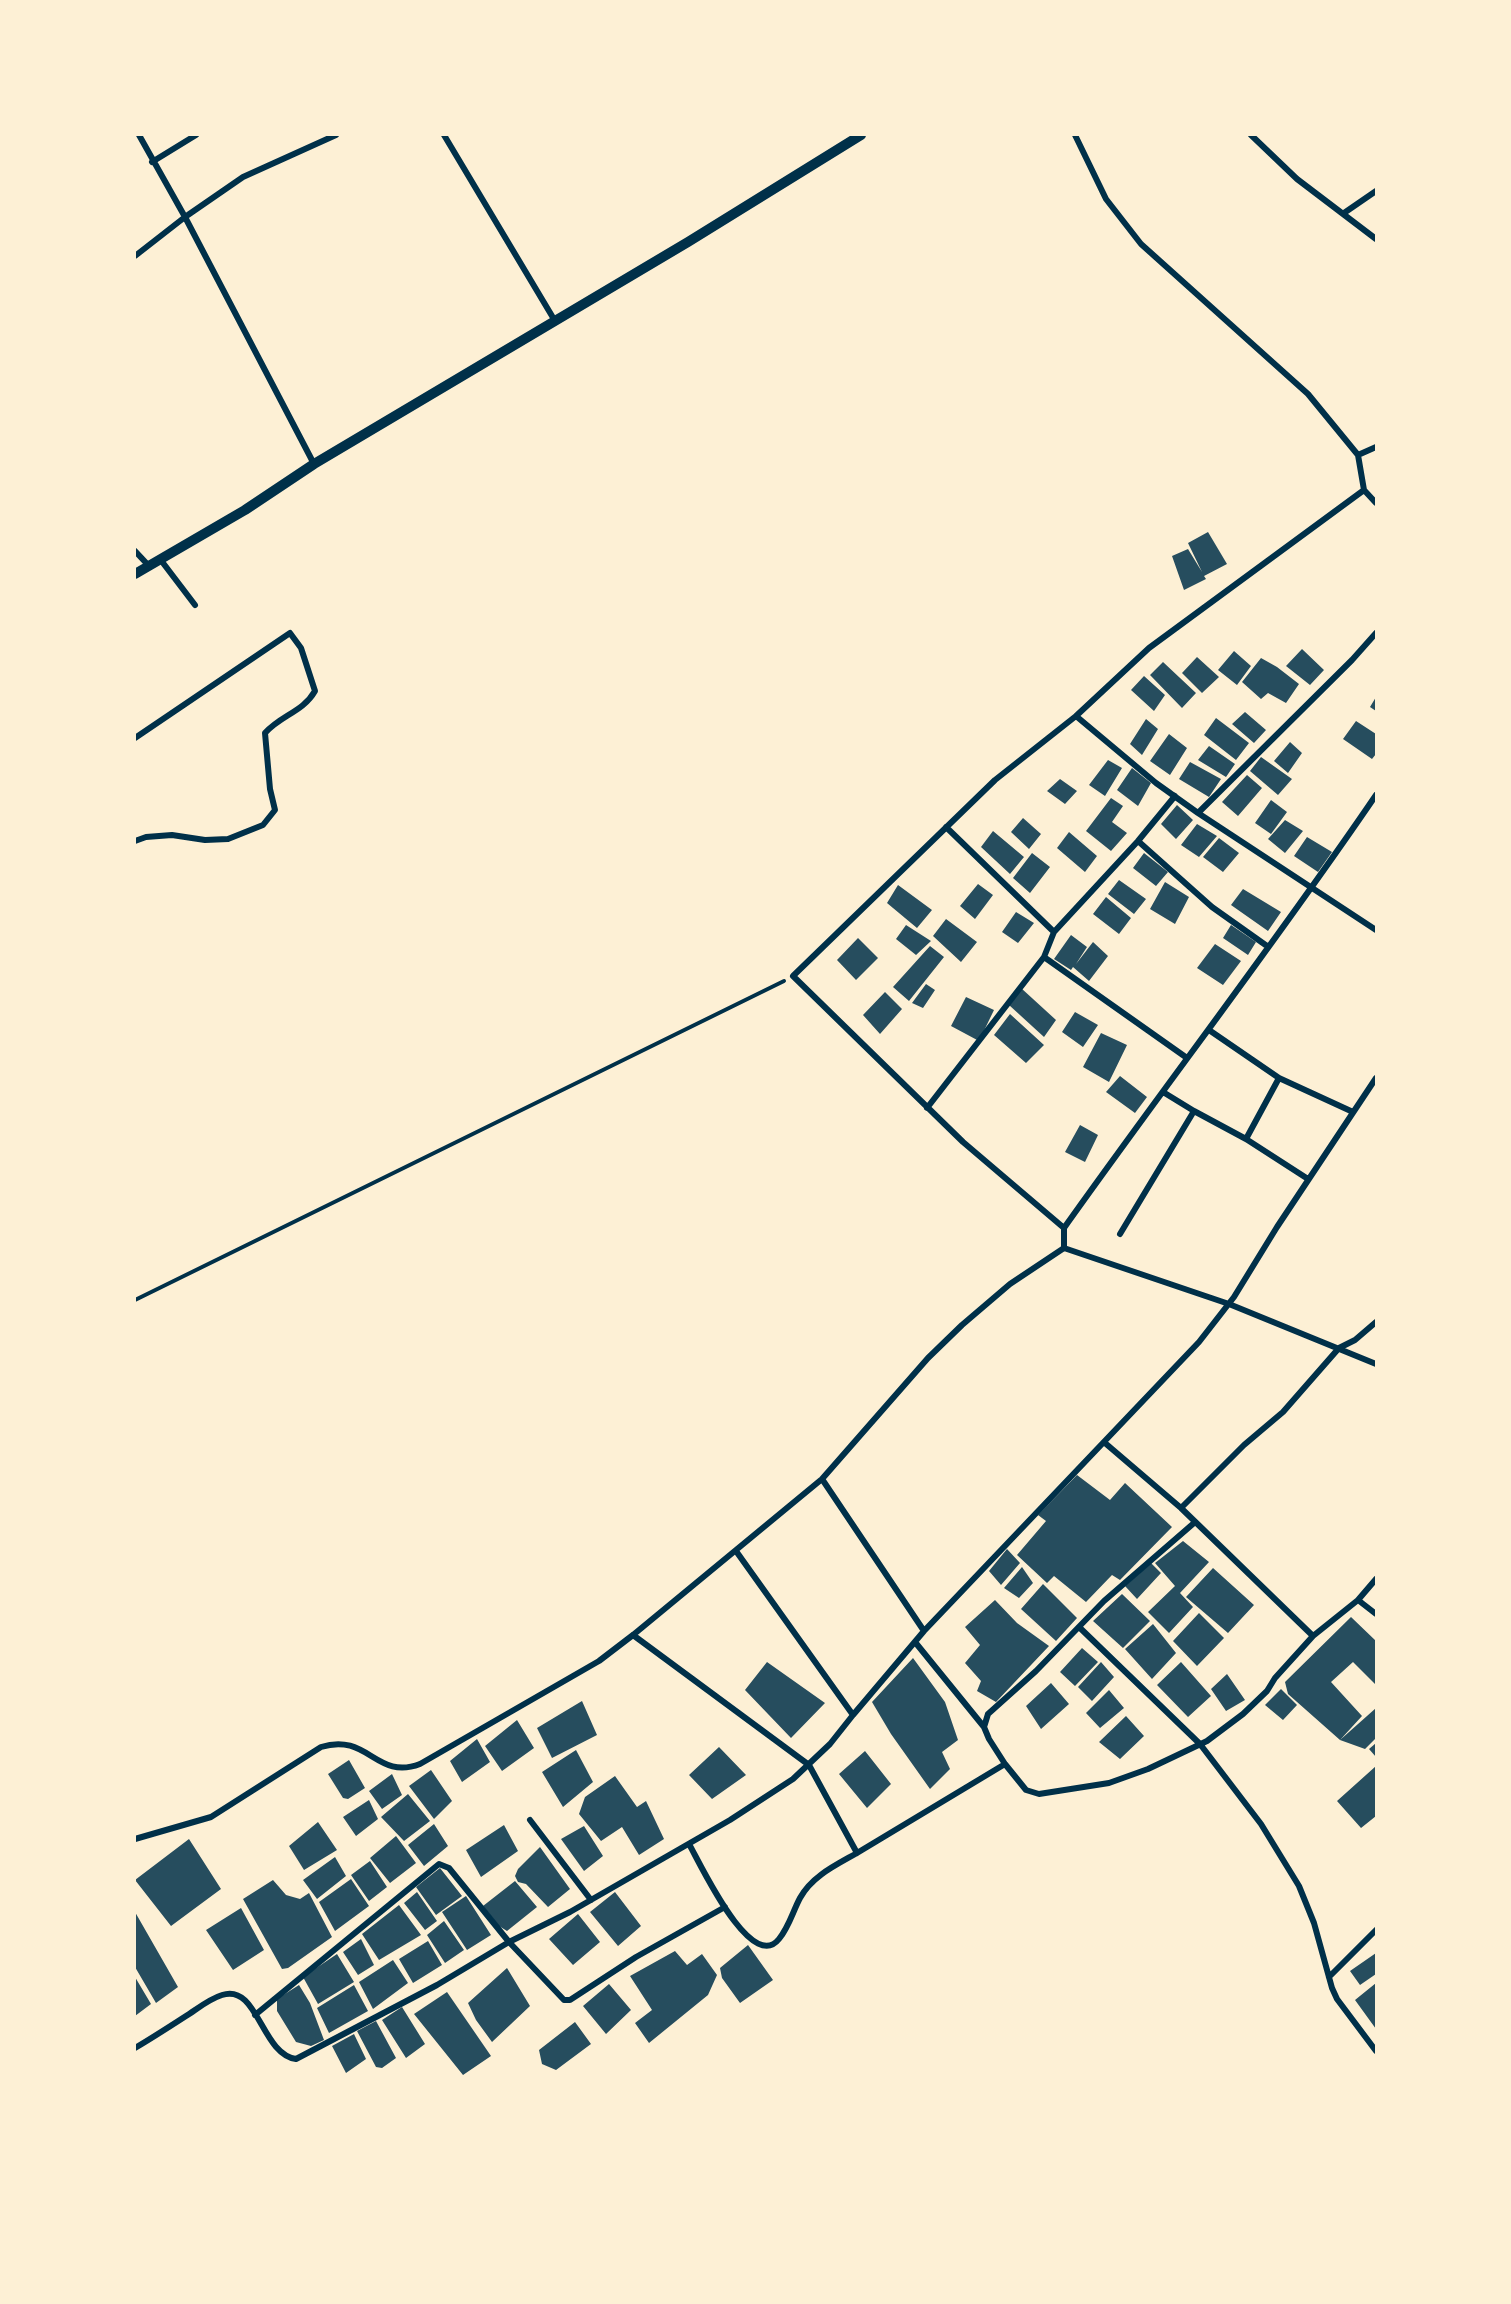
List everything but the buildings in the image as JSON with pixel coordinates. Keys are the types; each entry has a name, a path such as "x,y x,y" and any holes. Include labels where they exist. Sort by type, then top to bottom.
{"street":[{"path":"139,135 152,162 185,217 314,464"},
{"path":"152,162 196,135"},
{"path":"135,256 185,217 243,177 336,135"},
{"path":"444,135 556,321"},
{"path":"135,574 244,510 314,464 688,242 861,135"},
{"path":"1075,135 1106,199 1142,244 1308,394 1358,455 1364,490 1376,503"},
{"path":"1251,135 1297,179 1376,239"},
{"path":"1344,213 1376,191"},
{"path":"1358,455 1376,447"},
{"path":"1064,1228 963,1142 793,976 995,780 1076,716 1149,648 1364,490"},
{"path":"135,551 149,566"},
{"path":"160,559 195,605"},
{"path":"135,738 290,633 301,648 315,691 308,703 274,723 265,733 274,810 263,825 228,839 205,840 172,835 146,837 135,841"},
{"path":"1198,813 1352,660 1376,633"},
{"path":"1076,716 1198,813 1376,930"},
{"path":"1064,1248 1064,1228 1209,1030 1267,946 1311,889 1376,795"},
{"path":"927,1108 1044,957 1054,932 1138,841 1175,796"},
{"path":"946,827 1054,932"},
{"path":"1138,841 1212,908 1267,946"},
{"path":"1044,957 1187,1058"},
{"path":"1209,1030 1279,1078 1353,1112"},
{"path":"1245,1139 1279,1078"},
{"path":"135,2048 224,1994 239,1996 252,2008 273,2044 281,2053 296,2059 437,1985 510,1942 591,1900 689,1844 764,1800 809,1765 830,1744 924,1631 1193,1349 1229,1304 1308,1179 1376,1078"},
{"path":"1163,1092 1194,1112 1245,1139 1308,1179"},
{"path":"1120,1234 1194,1112"},
{"path":"1064,1248 1229,1304 1376,1364"},
{"path":"135,1839 211,1817 321,1747 333,1743 352,1746 394,1768 410,1768 582,1671 633,1635 822,1479 928,1358 1010,1284 1064,1248"},
{"path":"1181,1508 1244,1445 1283,1412 1339,1348 1355,1340 1376,1322"},
{"path":"1105,1443 1181,1508 1313,1636"},
{"path":"822,1479 924,1631"},
{"path":"984,1726 990,1711 1036,1671 1104,1601 1194,1523"},
{"path":"736,1551 853,1715"},
{"path":"915,1642 984,1726 988,1739 1026,1790 1039,1794 1109,1783 1156,1765 1207,1741 1255,1704 1313,1636 1358,1600 1376,1579"},
{"path":"1358,1600 1376,1614"},
{"path":"1079,1627 1200,1744 1261,1824 1290,1869 1314,1923 1337,1999 1376,2051"},
{"path":"633,1635 809,1765 857,1853"},
{"path":"689,1844 725,1907 749,1938 757,1945 771,1946 778,1940 802,1895 822,1873 1005,1764"},
{"path":"530,1820 591,1900"},
{"path":"255,2015 439,1864 449,1868 510,1942 564,2000 570,2000 636,1957 725,1907"},
{"path":"1329,1977 1376,1930"}],"path":[{"path":"135,1300 793,976"}]}
